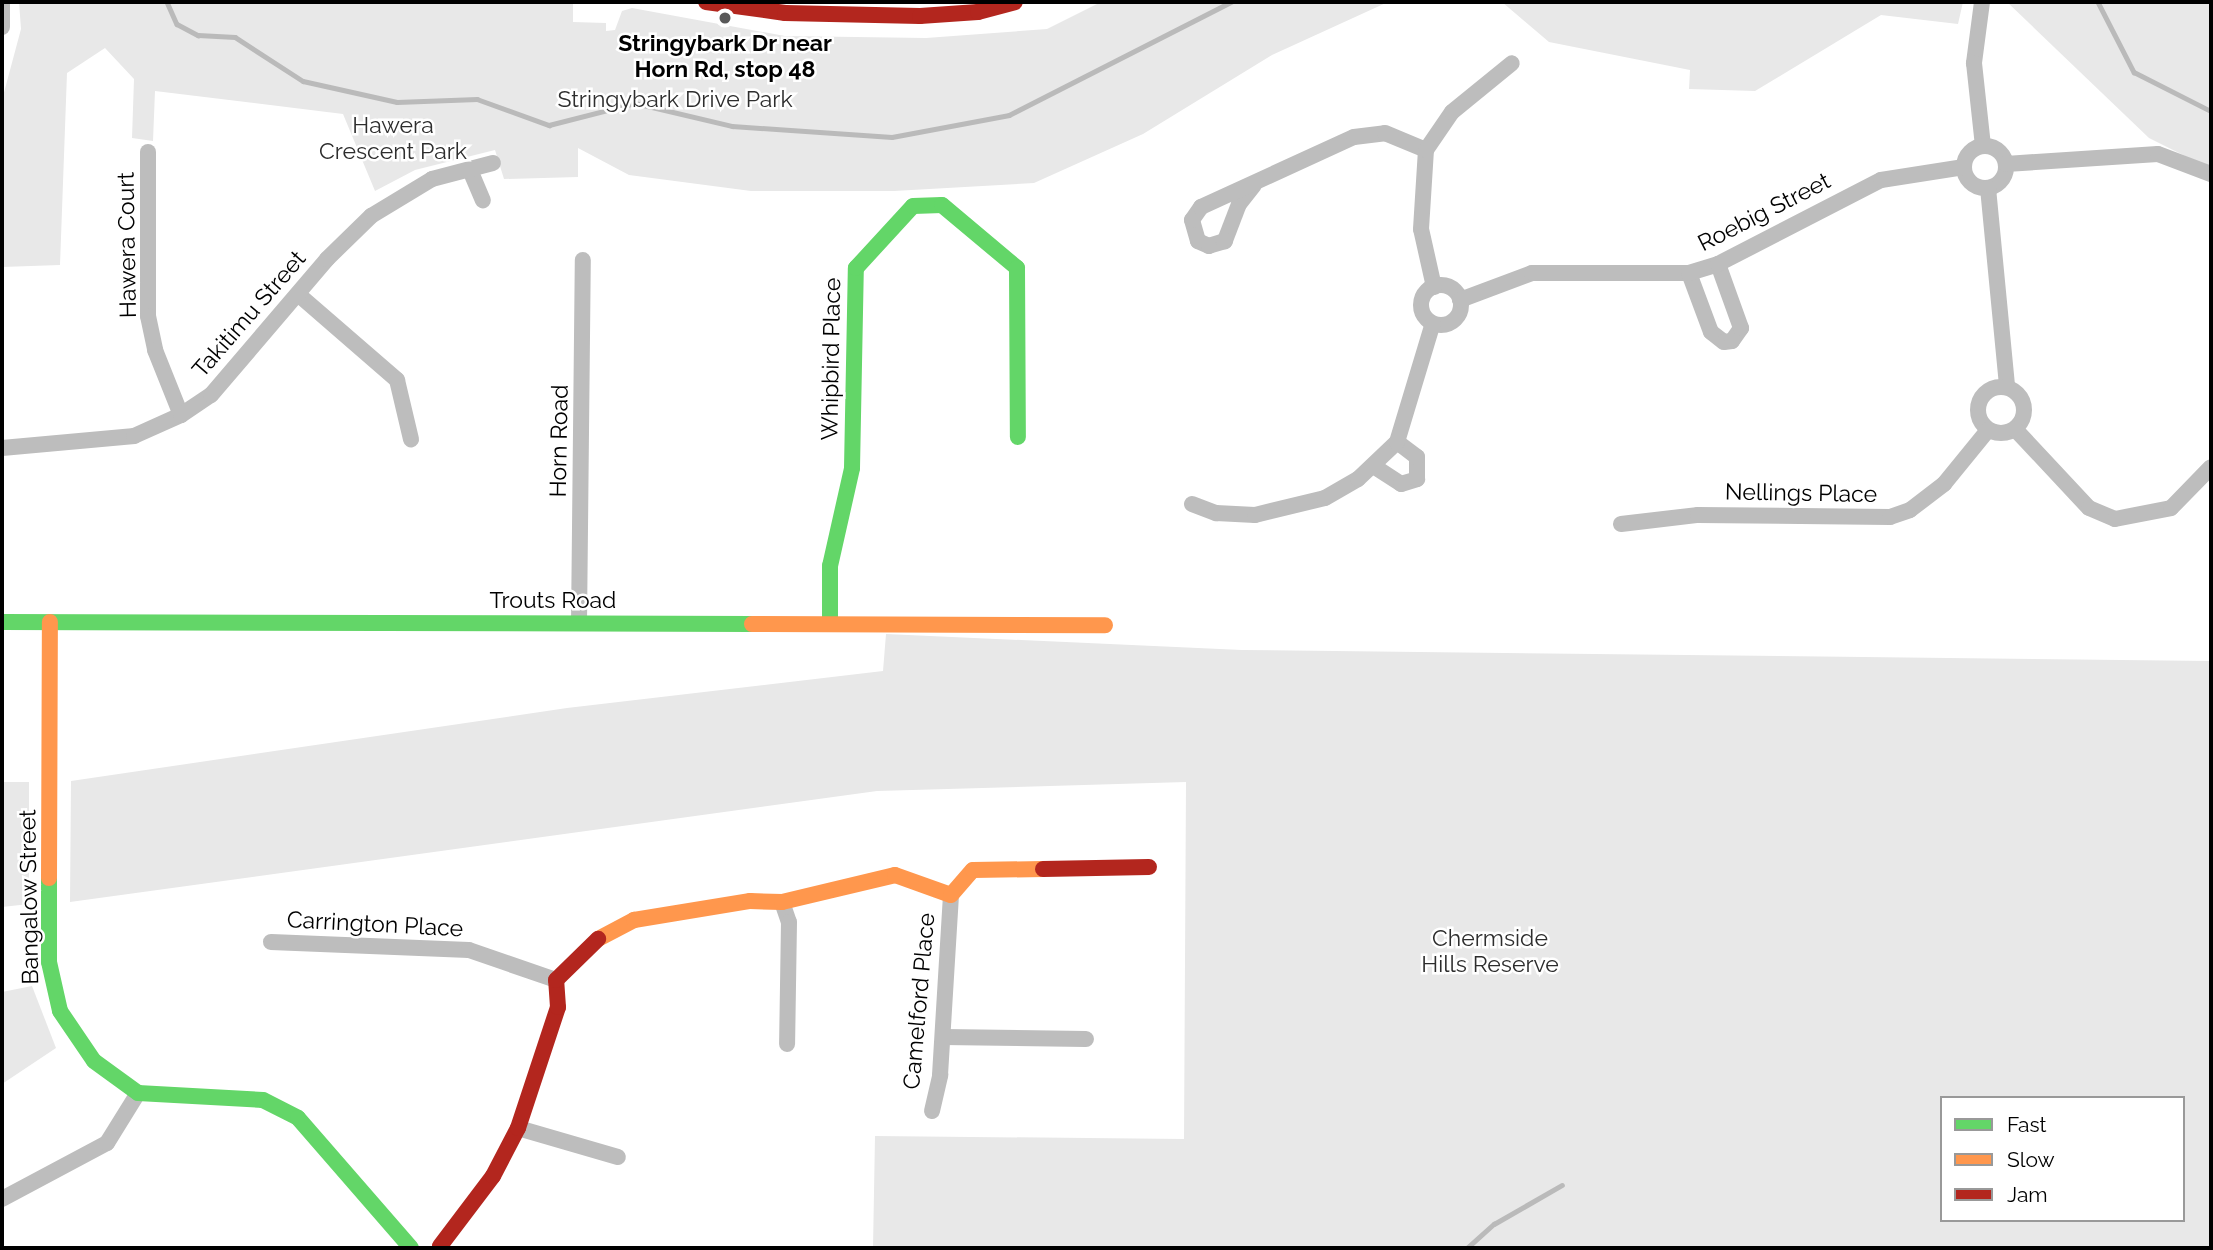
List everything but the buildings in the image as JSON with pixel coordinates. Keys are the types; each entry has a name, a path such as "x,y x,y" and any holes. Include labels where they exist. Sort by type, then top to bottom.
{"street":[{"path":"706,2 785,13 920,16 978,12 1015,2"},
{"path":"1982,2 1974,63 1983,146"},
{"path":"2,4 2,25"},
{"path":"1434,287 1421,229 1426,150 1452,112 1512,63"},
{"path":"1254,185 1366,133 1385,133 1426,150"},
{"path":"1983,146 1996,149 2006,164 2002,180 1988,188 1974,185 1964,166 1972,150 1983,146"},
{"name":"Hawera Court","path":"148,152 148,316 155,351 181,415"},
{"path":"2006,164 2158,154 2211,174"},
{"name":"Takitimu Street","path":"2,448 134,436 181,415 211,395 371,216 432,179 493,163"},
{"name":"Roebig Street","path":"1433,323 1454,320 1460,300 1532,273 1689,273 1718,264 1881,180 1964,166"},
{"path":"470,170 483,200"},
{"path":"1988,188 2007,387 2023,402 2024,417 2015,429 2002,433 1988,430 1979,418 1981,397 1993,388 2007,387"},
{"name":"Whipbird Place","path":"830,621 830,566 852,468 856,268 913,206 942,205 1017,268 1018,437"},
{"name":"Horn Road","path":"579,622 583,260"},
{"path":"1689,273 1711,332 1724,342 1732,341 1741,328 1718,264"},
{"path":"1192,504 1234,516 1279,511 1341,491 1375,467 1397,442 1433,323 1422,308 1424,295 1434,287 1453,289 1460,300"},
{"path":"299,295 397,380 411,439"},
{"path":"2015,429 2089,508 2108,517 2165,511 2211,467"},
{"name":"Nellings Place","path":"1621,524 1698,515 1890,517 1910,510 1944,484 1988,430"},
{"path":"1375,467 1401,484 1417,479 1418,457 1397,442"},
{"name":"Trouts Road","path":"2,622 830,621 1105,625"},
{"name":"Bangalow Street","path":"50,622 53,991 60,1011 94,1061 138,1093"},
{"path":"2,1199 107,1143 138,1093 263,1100 298,1118 412,1248 428,1242 441,1247 493,1176 518,1129 558,1007 556,980 605,932 634,920 750,901 782,902 895,875 951,895 974,870 1149,867"},
{"name":"Camelford Place","path":"932,1111 943,1037 951,895"},
{"path":"782,902 789,922 787,1044"},
{"name":"Carrington Place","path":"271,942 469,950 556,980"},
{"path":"943,1037 1086,1039"},
{"path":"518,1129 618,1157"}],"green space":[{"path":"19,2 573,2 573,22 606,23 606,31 615,30 622,11 632,8 785,36 926,38 1047,29 1101,2 1388,2 1272,55 1143,134 1034,183 894,191 751,191 629,175 578,148 578,177 504,179 495,150 415,170 375,191 343,114 155,91 153,141 132,138 134,79 105,48 67,73 60,265 2,267 2,100 21,29"},
{"path":"1502,2 1963,2 1958,24 1881,15 1755,91 1689,89 1690,70 1549,42"},
{"path":"2007,2 2211,2 2211,169 2149,138"},
{"name":"Chermside Hills Reserve","path":"886,634 1242,650 2211,661 2211,1248 873,1248 875,1136 1184,1139 1186,782 877,791 70,902 71,781 567,708 883,671"},
{"path":"2,782 29,782 29,904 2,907"},
{"path":"32,986 56,1048 2,1084 2,992"}],"waterway":[{"path":"167,2 177,24 198,35 235,37 303,81 397,102 477,99 549,125 635,103 732,126 892,137 1009,115 1231,2"},
{"path":"2098,2 2134,72 2211,111"},
{"path":"1467,1248 1494,1224 1562,1185"}],"traffic: fast":[{"path":"830,621 830,566 852,468 856,268 913,206 942,205 1017,268 1018,437"},
{"path":"2,622 752,624"},
{"path":"49,878 49,962 60,1011 94,1061 138,1093 263,1100 298,1118 411,1248"}],"traffic: slow":[{"path":"49,878 50,622"},
{"path":"752,624 1105,625"},
{"path":"598,939 634,920 750,901 782,902 895,875 951,895 973,870 1043,869"}],"traffic: jam":[{"path":"706,2 785,13 920,16 978,12 1015,2"},
{"path":"1043,869 1149,867"},
{"path":"440,1246 493,1176 518,1128 558,1007 556,980 598,939"}],"place":[{"name":"Stringybark Dr near Horn Rd, stop 48","path":"725,18"}],"park label":[{"name":"Stringybark Drive Park","path":"675,99"},
{"name":"Hawera Crescent Park","path":"393,138"}]}
